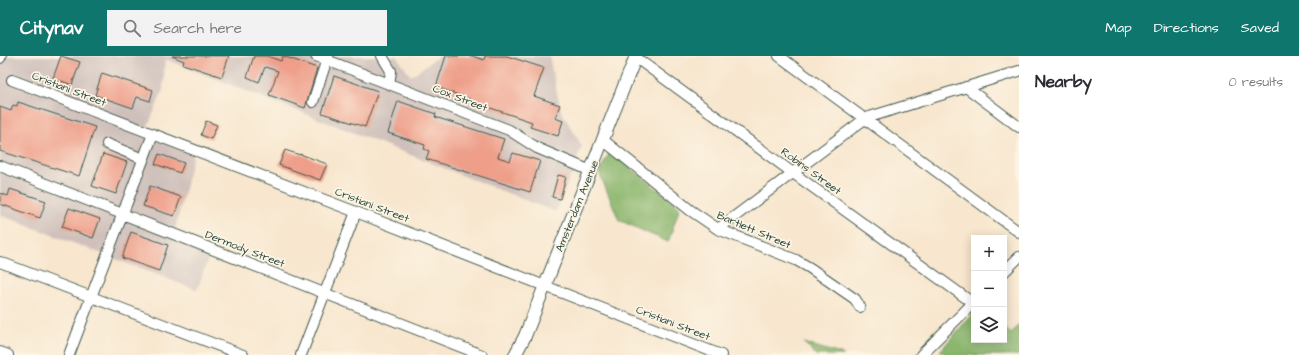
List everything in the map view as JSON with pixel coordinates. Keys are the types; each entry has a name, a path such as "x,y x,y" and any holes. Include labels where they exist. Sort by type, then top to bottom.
{"main road":[{"name":"Amsterdam Avenue","path":"514,355 525,336 635,57"}],"street":[{"name":"Cox Street","path":"316,56 327,58 389,84 509,130 537,148 591,171"},
{"path":"382,56 386,60 391,71 389,84"},
{"path":"781,56 1019,232"},
{"name":"Robins Street","path":"635,57 793,173 971,300"},
{"path":"313,102 327,58"},
{"path":"718,229 865,119 1019,71"},
{"name":"Cristiani Street","path":"12,80 356,212 721,355"},
{"path":"966,87 1019,127"},
{"path":"69,355 153,134"},
{"name":"Bartlett Street","path":"603,140 678,201 718,229 800,263 855,299 860,307"},
{"path":"107,144 144,159"},
{"name":"Dermody Street","path":"0,166 482,355"},
{"path":"301,355 356,212"},
{"path":"1005,271 1019,257"},
{"path":"0,262 242,355"},
{"path":"921,355 971,305"},
{"path":"0,352 8,355"}],"shaded area":[{"path":"0,56 396,56 411,76 439,56 549,56 561,111 582,146 556,212 165,59 163,90 146,131 194,151 174,235 211,251 197,290 0,215"}],"green space":[{"path":"610,152 680,207 668,242 619,220 599,172"},
{"path":"971,315 971,343 1007,343 1007,330 1011,334 1019,324 1019,355 949,355 940,351"},
{"path":"804,343 844,355 816,355"}],"building":[{"path":"61,56 80,62 72,85 53,78"},
{"path":"172,56 229,56 222,77 183,64 184,61"},
{"path":"254,56 267,56 281,61 283,56 317,68 305,108 269,95 278,71 265,67 259,82 247,77"},
{"path":"446,56 472,56 484,60 485,56 507,56 544,68 534,96 560,105 555,118 563,121 558,136 530,127 532,122 470,101 470,99 436,87"},
{"path":"102,73 153,90 150,101 137,97 133,108 95,95"},
{"path":"334,76 378,91 365,127 322,113"},
{"path":"398,101 436,114 435,117 504,139 498,157 510,161 513,153 540,161 530,192 426,159 429,151 424,149 425,145 388,133"},
{"path":"18,102 95,127 79,176 0,151 0,107 11,111 13,105 17,106"},
{"path":"206,121 217,125 211,139 201,135"},
{"path":"285,150 327,164 320,180 279,165"},
{"path":"103,154 127,162 116,194 92,186"},
{"path":"159,154 184,163 180,173 155,164"},
{"path":"558,175 566,177 560,199 552,197"},
{"path":"150,186 181,197 174,216 143,206"},
{"path":"10,189 46,201 40,218 0,204 0,193 8,196"},
{"path":"69,208 100,219 93,238 62,227"},
{"path":"131,232 168,245 159,271 122,258"}]}
